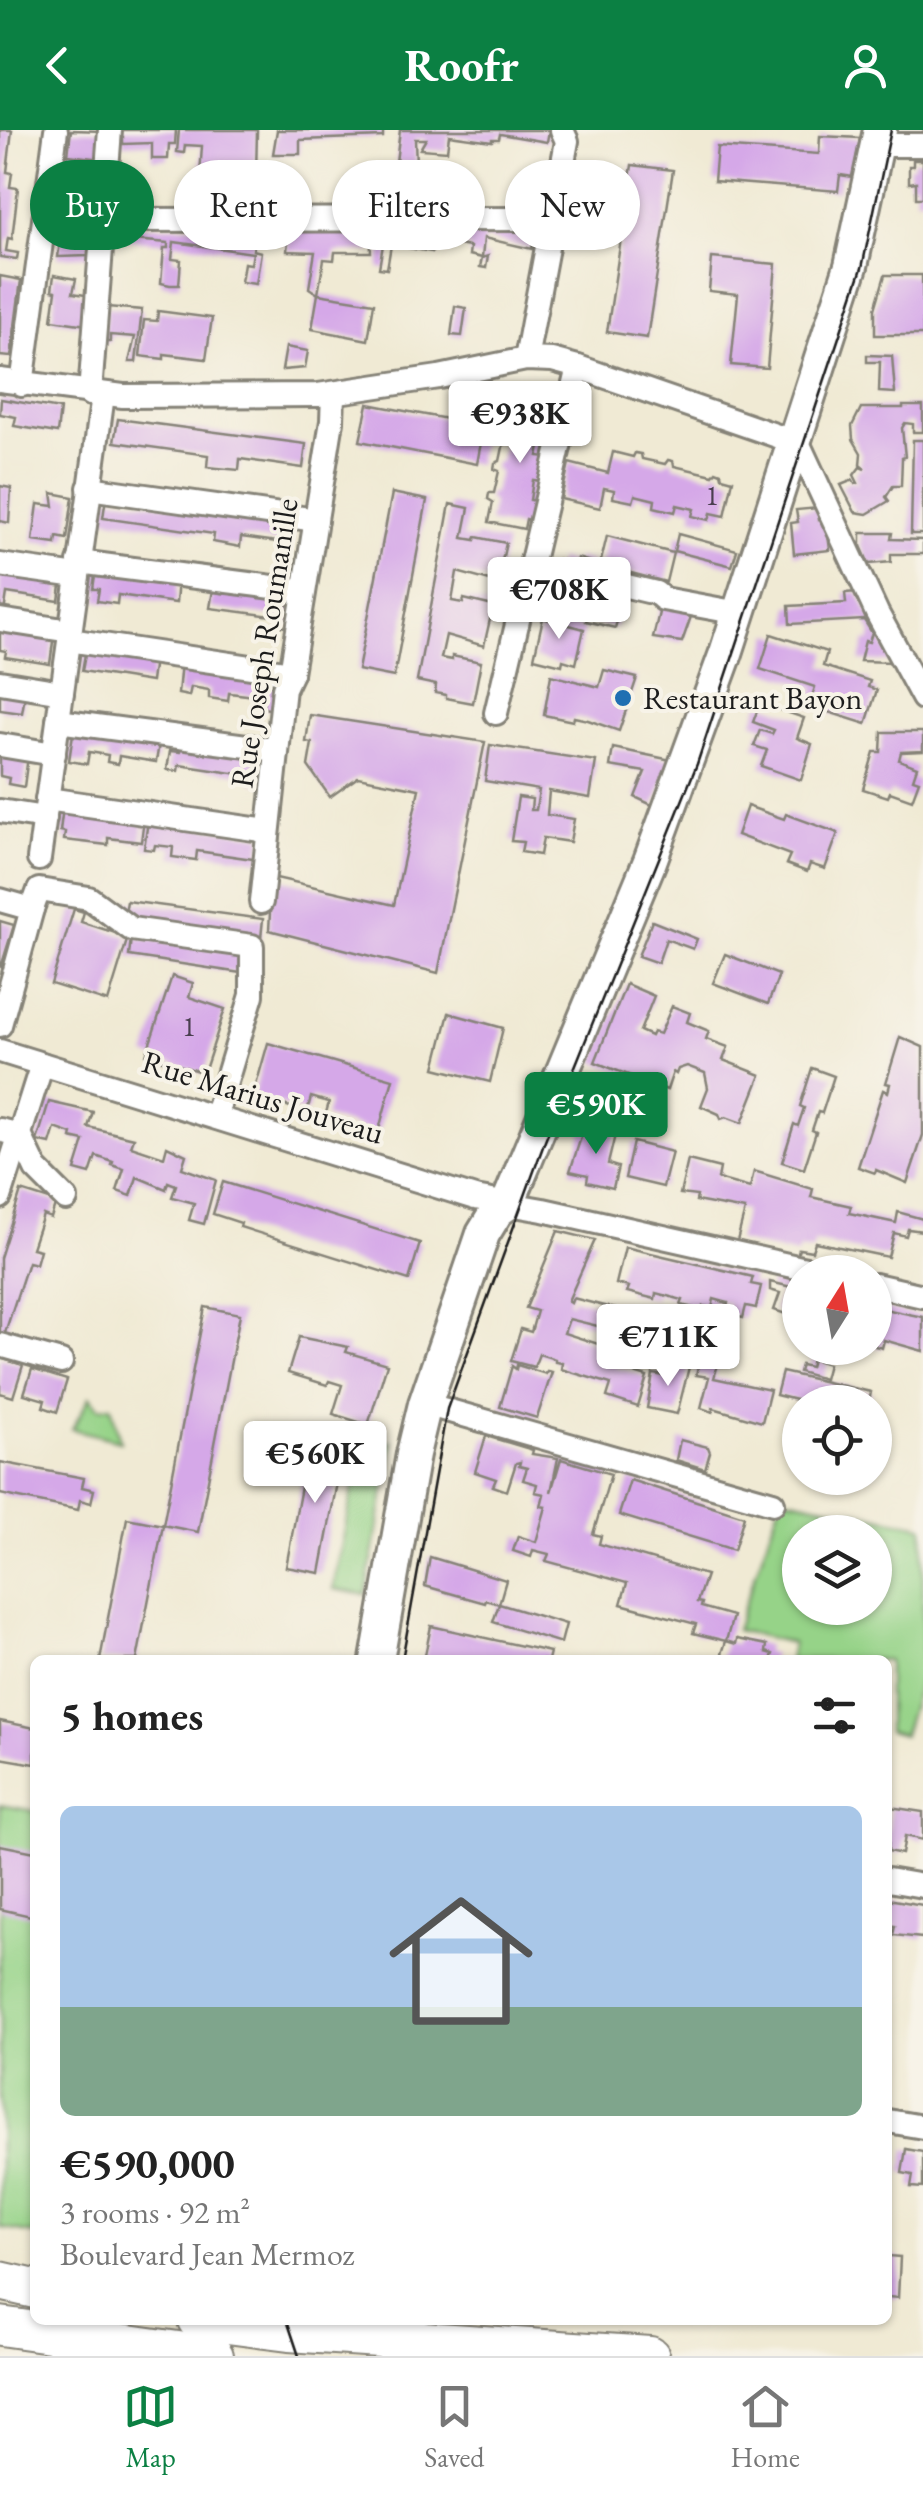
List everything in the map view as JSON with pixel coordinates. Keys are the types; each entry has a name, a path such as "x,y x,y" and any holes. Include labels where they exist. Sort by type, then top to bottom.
{"main road":[{"path":"0,2281 30,2288"},
{"path":"0,2326 62,2336 133,2356"},
{"path":"62,2336 208,2333 271,2349 353,2335 650,2356"}],"street":[{"path":"56,130 11,383 162,398 333,394 439,378 526,359 578,367 792,441 801,448 923,698"},
{"path":"108,160 110,130"},
{"path":"562,130 566,141 563,160"},
{"path":"378,1655 413,1454 483,1234 497,1211 508,1203 650,861 739,612 851,266 879,138 923,146"},
{"path":"154,220 505,219"},
{"path":"39,859 89,488 103,250"},
{"path":"526,359 546,250"},
{"path":"496,713 578,367"},
{"name":"Rue Joseph Roumanille","path":"260,902 284,688 291,672 333,394"},
{"path":"89,488 316,520"},
{"path":"0,565 304,592"},
{"path":"597,579 656,593 663,599 739,612"},
{"path":"0,620 291,672"},
{"path":"898,652 923,653"},
{"path":"0,682 62,692"},
{"path":"58,720 278,750"},
{"path":"0,745 54,754"},
{"path":"0,812 46,809 268,831"},
{"path":"0,1025 39,890 89,898 131,929 252,946 252,995 216,1116"},
{"path":"0,900 32,909"},
{"name":"Rue Marius Jouveau","path":"0,1050 475,1198 782,1264"},
{"path":"0,1198 10,1133 42,1064"},
{"path":"10,1133 36,1169 66,1198"},
{"path":"892,1289 923,1296"},
{"path":"0,1345 61,1362"},
{"path":"426,1404 774,1502"},
{"path":"892,1881 923,1886"},
{"path":"892,2123 923,2127"}],"green space":[{"path":"90,1397 99,1408 111,1406 120,1441 72,1429"},
{"path":"362,1442 393,1442 366,1595 333,1589"},
{"path":"782,1497 870,1515 782,1515 782,1625 892,1625 892,1520 923,1526 923,1669 903,1735 892,1732 892,1655 790,1655 792,1643 736,1630"},
{"path":"0,1805 30,1810 30,2233 0,2228"}],"building":[{"path":"0,130 12,130 7,172 12,173 10,187 18,188 12,239 8,238 6,251 18,253 17,259 0,257"},
{"path":"71,130 103,131 101,159 68,155"},
{"path":"118,130 176,130 175,144 169,144 168,159 152,159 152,143 123,144 123,137 117,137"},
{"path":"179,130 257,130 256,160 201,160 202,146 185,145 184,153 177,152"},
{"path":"277,130 383,130 383,137 300,140 300,154 273,154"},
{"path":"400,130 549,130 547,142 500,134 499,139 492,141 449,135 447,151 420,149 426,139 415,139 416,160 396,160"},
{"path":"820,136 860,138 853,177 840,175 838,191 714,181 717,147 819,154"},
{"path":"913,160 923,160 923,198 916,198 916,182 909,183"},
{"path":"640,166 673,170 647,338 607,332 619,250 640,250"},
{"path":"154,226 174,226 172,259 181,260 179,285 161,283 164,248 168,248 168,243 154,242"},
{"path":"312,227 332,227 332,250 371,252 335,252 334,260 324,259 318,294 309,288 315,252 287,251 312,250"},
{"path":"485,229 505,229 505,243 485,238"},
{"path":"59,250 90,250 89,256 58,257"},
{"path":"231,250 261,252 256,284 241,282 244,263 251,264 253,253"},
{"path":"382,250 390,250 387,269 379,268"},
{"path":"470,250 483,250 482,258 469,255"},
{"path":"712,258 776,264 767,368 731,365 738,294 709,291"},
{"path":"54,275 76,279 73,293 91,296 87,325 52,320"},
{"path":"885,275 922,275 923,335 875,335 875,309"},
{"path":"0,276 21,280 11,357 0,356"},
{"path":"318,294 374,303 368,340 312,329"},
{"path":"455,306 466,308 462,336 451,335"},
{"path":"107,307 142,310 136,362 129,362 135,337 110,335 110,342 103,342"},
{"path":"158,311 212,318 206,359 164,354 164,359 140,356 144,320 157,321"},
{"path":"286,347 308,351 305,368 282,370"},
{"path":"867,355 892,356 895,393 879,392 880,362 867,362"},
{"path":"1,399 60,409 57,433 14,426 16,417 0,414"},
{"path":"512,403 547,409 544,424 552,426 549,442 541,441 538,456 546,457 542,481 533,480 530,500 537,501 534,521 526,519 524,529 489,522 493,502 488,499 489,493 494,493 499,471 494,469 495,463 500,461 508,424 505,415 510,414"},
{"path":"368,404 484,426 477,464 360,441"},
{"path":"923,406 923,432 913,432 913,424 905,423 902,428 905,457 901,486 893,486 886,497 889,501 867,514 855,512 841,485 853,480 858,483 854,475 860,467 865,469 860,465 861,453 853,439 852,426 861,408"},
{"path":"118,419 306,444 303,468 240,459 239,470 207,467 208,455 114,442"},
{"path":"913,440 923,440 923,534 911,534"},
{"path":"613,452 633,457 635,453 641,454 642,459 665,464 673,461 674,466 713,475 716,471 721,473 733,480 725,516 711,513 709,520 692,516 694,509 677,505 675,512 654,507 655,500 635,495 633,502 613,498 614,490 604,488 600,508 561,499 569,463 608,473"},
{"path":"0,486 11,488 9,523 0,521"},
{"path":"52,493 73,497 67,539 57,537 56,544 33,541 38,504 54,506"},
{"path":"392,493 427,500 394,677 358,670"},
{"path":"106,497 295,522 292,544 241,537 240,547 213,542 214,534 103,518"},
{"path":"450,504 469,508 463,538 506,543 497,583 457,572 452,601 463,603 464,599 493,606 484,646 446,635 441,658 452,660 452,656 481,662 473,703 446,698 435,693 436,685 417,681"},
{"path":"818,508 819,520 826,519 830,550 794,554 791,523 798,522 796,510"},
{"path":"861,533 892,533 891,539 923,540 923,554 891,554 891,562 869,564 861,546"},
{"path":"678,534 737,550 732,566 674,551"},
{"path":"607,536 673,553 666,582 600,565"},
{"path":"577,558 591,562 589,570 624,596 615,628 586,621 590,607 549,600 559,559 576,564"},
{"path":"96,568 178,579 176,603 118,595 117,604 97,601 99,589 93,589"},
{"path":"0,569 62,578 59,601 7,593 4,613 0,613"},
{"path":"214,584 283,593 282,604 292,606 288,627 278,626 280,617 210,608"},
{"path":"858,592 892,662 860,661 865,641 869,642 872,633 864,620 790,624 789,606 846,603 845,593"},
{"path":"661,604 693,611 682,642 653,638"},
{"path":"543,618 584,629 576,664 534,658"},
{"path":"0,626 54,634 50,664 5,657 6,651 0,650"},
{"path":"771,634 827,652 823,666 870,681 868,687 877,690 866,724 809,706 815,687 760,669"},
{"path":"86,649 154,658 151,682 82,671"},
{"path":"181,662 267,674 266,684 277,685 275,710 263,708 264,697 229,693 228,701 209,698 209,690 191,687 189,696 178,694"},
{"path":"604,670 637,678 619,731 574,717 573,721 544,715 551,675 599,687"},
{"path":"0,686 26,690 22,713 0,710"},
{"path":"760,703 804,718 797,738 812,744 801,780 761,766 767,750 754,746 760,730 772,734 774,730 753,722"},
{"path":"310,715 485,742 438,973 269,930 272,877 394,905 419,789 358,777 330,797 308,766 312,743 306,742"},
{"path":"74,727 160,738 156,762 119,756 118,764 107,762 108,755 89,752 87,764 69,761"},
{"path":"882,732 923,732 923,751 901,752 899,760 917,767 913,779 919,781 912,800 863,789 874,752 881,752"},
{"path":"182,741 256,752 254,765 269,767 267,785 252,783 253,776 179,765 178,771 167,770 170,751 180,752"},
{"path":"490,745 596,761 590,798 549,791 547,815 574,819 570,842 543,838 540,855 521,852 523,842 511,841 518,797 532,799 531,810 536,810 539,790 485,781"},
{"path":"613,748 671,760 654,806 635,797 645,772 610,766"},
{"path":"0,752 28,756 24,787 8,784 9,778 0,776"},
{"path":"747,806 784,819 786,814 838,833 825,869 810,864 807,872 786,864 790,855 737,835"},
{"path":"63,807 144,819 141,842 108,838 108,845 64,840 65,832 60,831"},
{"path":"148,820 262,836 260,860 197,851 196,860 172,857 173,847 155,845 154,850 144,849"},
{"path":"127,901 263,919 261,938 124,920"},
{"path":"74,909 84,912 81,922 128,937 108,1002 51,984"},
{"path":"0,921 14,925 1,967 0,966"},
{"path":"652,921 697,939 693,949 666,939 658,963 638,956"},
{"path":"131,937 244,954 241,973 129,956"},
{"path":"725,954 779,975 768,1004 713,983"},
{"path":"172,976 193,983 189,997 225,1009 204,1073 146,1055"},
{"path":"626,984 654,996 640,1031 651,1036 653,1032 660,1034 672,1006 690,1013 687,1022 709,1031 706,1039 728,1047 723,1060 761,1075 742,1123 721,1119 719,1114 701,1106 708,1088 705,1073 687,1066 678,1069 676,1074 673,1072 667,1090 595,1062"},
{"path":"449,1013 503,1028 490,1082 435,1068"},
{"path":"900,1037 923,1047 923,1135 907,1183 858,1167 883,1090 888,1092 890,1084 886,1083"},
{"path":"268,1043 393,1079 378,1133 325,1117 329,1102 311,1097 307,1112 253,1096"},
{"path":"812,1068 834,1076 812,1130 816,1132 804,1169 782,1162 794,1124 798,1126 804,1108 800,1106"},
{"path":"49,1102 93,1112 88,1127 134,1138 131,1146 164,1157 167,1146 186,1155 182,1168 216,1180 204,1224 189,1220 194,1203 172,1197 176,1185 168,1182 166,1189 137,1177 131,1196 117,1191 124,1169 112,1165 113,1162 96,1156 90,1174 75,1170 84,1141 55,1128 50,1144 37,1141"},
{"path":"591,1124 616,1131 608,1164 618,1167 613,1188 587,1182 588,1175 570,1171 583,1131 590,1133"},
{"path":"633,1142 672,1152 663,1187 625,1178"},
{"path":"688,1160 720,1168 718,1179 750,1188 754,1171 813,1189 811,1197 851,1206 849,1213 896,1223 898,1212 923,1219 923,1231 908,1229 906,1236 894,1233 888,1255 815,1242 812,1251 799,1249 797,1255 737,1241 745,1210 680,1194"},
{"path":"223,1182 420,1243 409,1280 240,1227 241,1223 213,1214"},
{"path":"21,1191 56,1202 51,1218 43,1215 32,1248 40,1250 36,1264 28,1262 4,1336 0,1334 0,1258"},
{"path":"558,1231 595,1240 568,1301 571,1303 573,1298 631,1313 626,1333 569,1319 564,1333 620,1351 615,1367 647,1377 638,1407 607,1397 611,1384 561,1369 562,1363 555,1359 539,1354 534,1367 511,1361 521,1329 531,1332 537,1311 526,1308"},
{"path":"625,1247 753,1277 751,1284 761,1286 756,1308 746,1306 743,1318 726,1314 728,1303 714,1299 712,1308 703,1306 702,1310 656,1293 655,1299 627,1292 629,1287 616,1284"},
{"path":"770,1282 782,1285 782,1313 774,1310 780,1293 770,1290"},
{"path":"205,1307 240,1314 198,1532 163,1525"},
{"path":"892,1311 923,1317 923,1351 892,1342"},
{"path":"299,1337 348,1347 346,1352 387,1364 368,1425 333,1414 342,1385 329,1381 327,1385 288,1373"},
{"path":"702,1349 721,1354 714,1378 770,1390 762,1422 701,1408 709,1377 696,1375"},
{"path":"0,1358 23,1365 13,1397 0,1393"},
{"path":"668,1362 689,1367 677,1414 647,1408 653,1374 665,1376"},
{"path":"517,1365 546,1374 552,1372 537,1418 500,1407 512,1366 516,1369"},
{"path":"801,1365 828,1365 824,1379 799,1372"},
{"path":"32,1369 67,1380 57,1412 43,1407 45,1400 24,1394"},
{"path":"782,1372 840,1385 782,1385 782,1396 776,1395"},
{"path":"486,1436 533,1450 532,1454 558,1458 551,1492 561,1459 611,1474 593,1534 601,1536 599,1544 706,1575 697,1602 702,1603 701,1607 733,1616 726,1641 693,1633 696,1624 621,1604 627,1583 546,1561 549,1554 533,1550 531,1557 513,1551 518,1536 536,1542 546,1507 541,1506 544,1494 535,1492 537,1484 523,1480 527,1468 519,1466 520,1462 516,1463 507,1491 493,1486 496,1479 475,1472"},
{"path":"310,1439 344,1445 320,1573 286,1567"},
{"path":"680,1440 708,1447 705,1469 676,1460"},
{"path":"0,1462 84,1478 82,1487 94,1490 91,1503 80,1500 78,1510 0,1494"},
{"path":"630,1480 744,1516 734,1550 619,1515"},
{"path":"127,1518 163,1525 138,1655 101,1655"},
{"path":"430,1557 506,1580 499,1604 425,1586"},
{"path":"499,1604 566,1624 561,1643 493,1622"},
{"path":"431,1626 550,1652 549,1655 425,1655"},
{"path":"737,1639 767,1645 766,1652 773,1654 722,1655 726,1641 736,1644"},
{"path":"0,1721 30,1727 30,1763 0,1758"},
{"path":"892,1807 923,1812 923,1840 905,1836 902,1854 892,1852"},
{"path":"0,1845 30,1851 30,1916 0,1909"},
{"path":"892,1900 923,1905 923,1938 893,1935"},
{"path":"906,2149 923,2152 923,2188 911,2187 913,2175 902,2173"},
{"path":"892,2256 900,2257 898,2298 892,2297"}],"tram line":[{"path":"403,1655 447,1409 545,1141 697,764 862,268 891,130"},
{"path":"289,2325 299,2356"}],"place":[{"name":"Restaurant Bayon","path":"623,698"}]}
